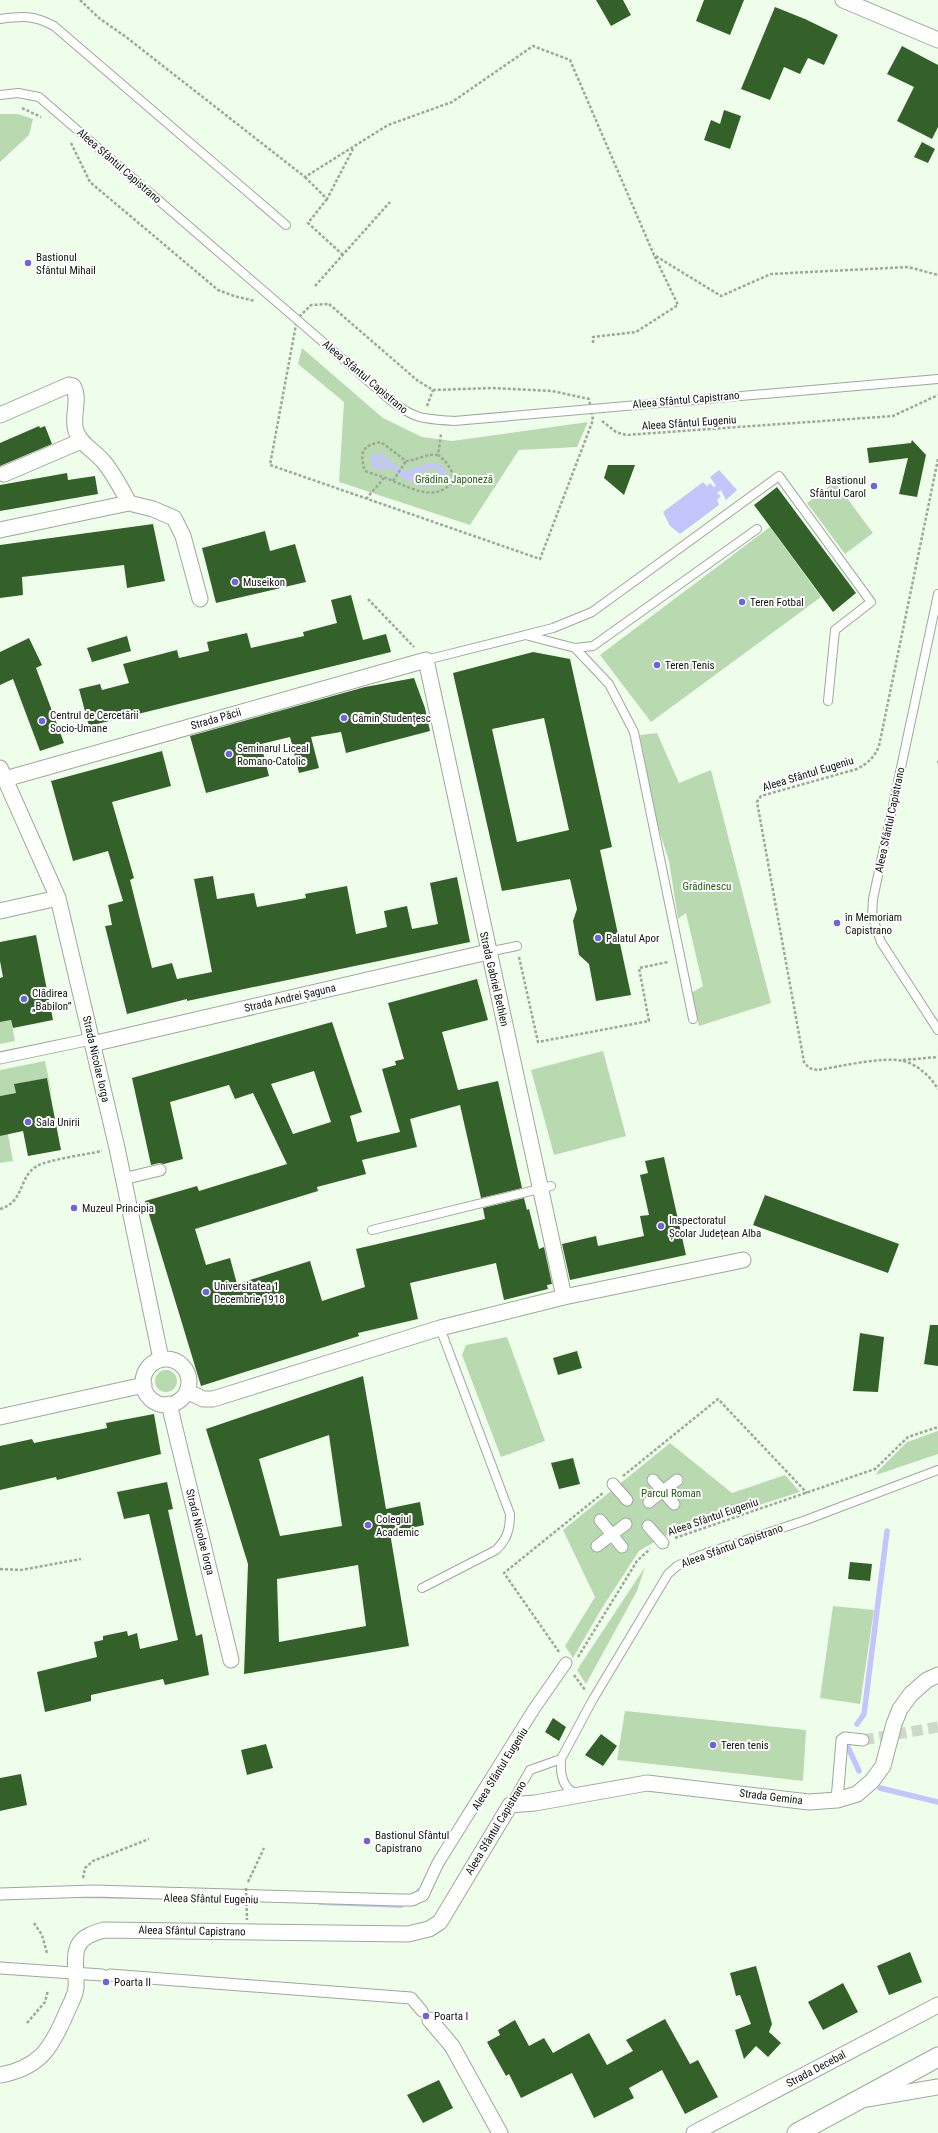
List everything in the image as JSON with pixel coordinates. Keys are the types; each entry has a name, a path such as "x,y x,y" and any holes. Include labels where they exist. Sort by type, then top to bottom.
{"street":[{"path":"843,0 938,40"},
{"path":"0,415 69,385 73,386 76,391 74,420 81,442 101,459 110,470 128,503"},
{"path":"4,474 81,442"},
{"path":"0,530 128,503 154,509 174,518 183,536 200,599"},
{"name":"Strada Păcii","path":"2,773 426,660"},
{"name":"Strada Gabriel Bethlen","path":"426,660 488,952 546,1187 564,1297"},
{"name":"Strada Nicolae Iorga","path":"2,773 58,898 117,1148 162,1359"},
{"path":"0,911 58,898"},
{"name":"Strada Andrei Șaguna","path":"92,1041 488,952"},
{"path":"0,1058 92,1041"},
{"path":"123,1179 160,1170"},
{"path":"187,1391 203,1399 213,1399 440,1328 564,1297 743,1260"},
{"path":"162,1359 175,1360 182,1364 189,1376 187,1391 177,1402 169,1404 162,1404 150,1397 144,1385 146,1371 155,1362 162,1359"},
{"path":"0,1417 144,1385"},
{"name":"Strada Nicolae Iorga","path":"169,1404 231,1660"},
{"path":"652,1480 674,1504"},
{"path":"649,1502 678,1480"},
{"path":"613,1484 627,1500"},
{"path":"600,1520 622,1546"},
{"path":"597,1546 626,1524"},
{"path":"648,1526 663,1542"},
{"path":"0,1894 82,1891 412,1900 424,1895 443,1856 534,1709 570,1665"},
{"name":"Strada Gemina","path":"510,1805 535,1803 578,1794 647,1783 809,1802 837,1800 857,1794 872,1781 883,1766 894,1724 900,1709 911,1694 927,1680 938,1675"},
{"path":"837,1800 842,1740 845,1738 863,1740"},
{"name":"Aleea Sfântul Capistrano","path":"0,2075 16,2072 37,2060 55,2041 76,1991 78,1973 76,1955 78,1945 89,1934 104,1930 408,1934 429,1929 440,1922 510,1805"},
{"path":"0,1968 411,1998 452,2046 470,2076 500,2133"},
{"name":"Strada Decebal","path":"694,2133 938,2005"},
{"path":"797,2133 938,2057"},
{"path":"856,2101 938,2087"}],"lane":[{"path":"0,19 24,16 39,18 54,26 286,225"},
{"name":"Aleea Sfântul Capistrano","path":"0,95 18,93 38,97 399,407 407,413 422,419 454,421 938,379"},
{"path":"426,660 528,636 553,628 592,612 779,476 871,602 835,630 828,700"},
{"path":"528,636 575,648 593,646 757,529"},
{"name":"Aleea Sfântul Capistrano","path":"938,594 873,899 872,916 881,942 938,1030"},
{"path":"575,648 608,684 634,732 693,1019"},
{"path":"488,952 517,946"},
{"path":"372,1230 546,1187"},
{"path":"422,1588 496,1550 504,1542 510,1528 510,1514 440,1328"},
{"name":"Aleea Sfântul Capistrano","path":"510,1805 530,1770 561,1759 592,1701 668,1574 677,1566 701,1555 806,1520 938,1470"},
{"path":"561,1759 560,1771 565,1784 570,1792 578,1794"}],"path":[{"path":"80,0 99,18 126,37 305,177 327,199"},
{"path":"305,177 353,149 388,125 452,102 533,46 570,60 654,255 678,305 636,332 593,337 593,343"},
{"path":"20,107 44,118"},
{"path":"68,138 90,182 218,290 234,296 254,300 260,305"},
{"path":"343,255 308,223 327,199 353,149"},
{"path":"315,286 390,202"},
{"path":"654,255 721,296 771,274 908,267 938,275"},
{"path":"329,304 418,381 433,390 493,388 552,391 589,398 593,420 540,559 270,465 297,319 311,305 329,304"},
{"path":"288,328 300,337"},
{"name":"Aleea Sfântul Eugeniu","path":"586,420 599,419 616,432 634,435 893,416 938,395"},
{"path":"435,433 449,434"},
{"path":"438,455 441,434"},
{"path":"394,480 405,463 432,454 438,455 445,460 452,471 454,480 441,492 419,492 394,480 365,471 362,461 363,451 370,444 381,442 405,463"},
{"name":"Aleea Sfântul Eugeniu","path":"938,459 876,755 868,763 857,769 761,796 757,802 804,1062 809,1068 817,1070 880,1061 938,1057"},
{"path":"366,499 384,478"},
{"path":"368,599 426,660"},
{"path":"517,946 538,1042 649,1021 639,968 680,959"},
{"path":"902,1060 914,1065 933,1080 938,1089"},
{"path":"0,1209 17,1199 28,1174 38,1166 117,1148"},
{"name":"Aleea Sfântul Eugeniu","path":"570,1665 637,1561 650,1549 663,1542 875,1469 908,1437 938,1427"},
{"path":"0,1569 21,1570 81,1559"},
{"path":"570,1665 585,1690"},
{"path":"82,1891 85,1868 93,1861 149,1839"},
{"path":"247,1920 246,1888 264,1848"},
{"name":"Aleea Sfântul Eugeniu","path":"244,1908 252,1908"},
{"path":"34,1923 42,1935 47,1953"},
{"path":"27,2023 45,2002 48,1990"}],"green space":[{"path":"0,114 18,114 33,119 29,135 0,162"},
{"name":"Grădina Japoneză","path":"302,348 383,418 422,437 452,441 588,422 577,447 519,450 470,525 339,482 344,402 298,364"},
{"path":"835,482 873,533 845,554 807,503"},
{"name":"Teren Fotbal","path":"770,527 821,597 651,722 600,655"},
{"name":"Grădinescu","path":"657,733 679,783 711,770 771,1003 699,1026 691,993 703,986 686,913 678,919 669,861 654,814 640,735"},
{"path":"11,1020 15,1041 0,1044 0,1022"},
{"path":"603,1051 626,1136 554,1155 531,1070"},
{"path":"45,1061 53,1100 47,1078 15,1084 16,1093 0,1096 0,1070"},
{"path":"8,1134 13,1161 0,1163 0,1136"},
{"path":"507,1337 545,1441 501,1457 462,1355 466,1345"},
{"path":"162,1370 170,1370 177,1377 177,1385 170,1392 162,1392 155,1385 155,1377"},
{"path":"938,1431 938,1454 876,1475 879,1470 907,1442"},
{"name":"Parcul Roman","path":"670,1443 732,1493 785,1475 800,1492 668,1534 639,1551 602,1608 573,1658 565,1646 595,1597 563,1530"},
{"path":"645,1567 637,1591 586,1684 577,1670"},
{"path":"833,1606 874,1610 860,1704 820,1698"},
{"name":"Teren tenis","path":"625,1711 806,1730 803,1781 617,1760"}],"water":[{"path":"719,470 737,490 726,500 721,490 717,493 721,496 717,500 719,505 680,534 670,526 663,512 703,482 707,486 710,483 714,487 716,486 710,477"},
{"path":"418,1888 421,1890 402,1908 319,1905 319,1902 399,1906 411,1897"},
{"path":"71,1894 201,1898 197,1900 70,1898"}],"building":[{"path":"596,0 623,0 631,15 611,26"},
{"path":"704,0 744,0 730,35 696,21"},
{"path":"775,7 805,19 838,35 824,65 808,58 800,74 784,67 770,100 741,89"},
{"path":"902,46 938,65 938,127 932,139 897,121 914,87 887,74"},
{"path":"724,110 741,116 730,149 704,140 711,120 720,124"},
{"path":"922,142 935,149 928,163 914,157"},
{"path":"39,426 40,428 45,426 52,444 0,466 0,443"},
{"path":"912,440 926,455 917,497 899,494 908,458 869,463 867,448 911,443"},
{"path":"608,465 635,465 624,495 604,478"},
{"path":"67,473 68,480 95,476 98,494 0,511 0,485"},
{"path":"777,487 856,593 833,612 754,505"},
{"path":"153,524 165,581 127,588 124,565 22,577 23,595 0,598 0,545"},
{"path":"265,531 270,551 295,544 306,582 216,603 202,548"},
{"path":"351,595 363,640 386,634 391,652 89,726 79,689 100,684 102,690 129,683 123,664 177,650 179,658 209,651 207,642 247,633 251,648 304,636 303,632 337,623 331,600"},
{"path":"127,636 131,651 92,662 87,648"},
{"path":"29,638 42,665 36,668 64,743 40,751 13,679 0,685 0,652"},
{"path":"533,652 570,659 612,847 600,850 631,995 596,1001 589,964 579,955 573,921 577,909 570,879 502,891 453,673","holes":["544,718 569,830 517,842 492,729"]},
{"path":"414,678 425,708 430,731 346,753 341,732 311,737 319,768 299,773 290,737 261,744 269,776 206,793 190,736 365,687"},
{"path":"162,751 171,786 112,802 134,878 130,880 152,968 172,963 177,979 212,972 194,879 213,876 217,899 254,893 257,907 306,898 305,894 347,886 356,934 387,927 384,911 407,906 412,929 438,924 430,883 457,877 470,942 187,1001 187,999 127,1014 105,926 112,925 108,905 123,901 108,851 73,861 51,781"},
{"name":"Clădirea „Babilon”","path":"36,935 53,1020 13,1028 11,1020 0,1022 0,978 3,977 0,961 0,942"},
{"path":"477,979 488,1020 442,1032 458,1090 498,1081 522,1188 481,1198 460,1105 410,1119 417,1147 362,1160 366,1174 317,1187 318,1191 195,1229 206,1265 230,1258 237,1284 310,1261 322,1301 365,1287 356,1249 485,1219 483,1208 524,1198 527,1210 529,1209 539,1249 544,1247 552,1284 547,1285 548,1289 504,1300 496,1263 410,1283 418,1319 358,1333 359,1336 201,1386 145,1201 197,1186 199,1191 287,1164 253,1093 235,1099 229,1085 170,1102 183,1159 164,1164 159,1163 151,1165 132,1078 332,1022 362,1112 350,1116 357,1142 400,1132 382,1069 396,1065 395,1061 404,1059 388,1003","holes":["314,1071 331,1122 293,1134 271,1084"]},
{"name":"Sala Unirii","path":"47,1078 61,1150 28,1156 23,1131 0,1136 0,1096 16,1093 14,1084"},
{"name":"Inspectoratul Școlar Județean Alba","path":"664,1157 686,1255 570,1280 562,1244 596,1236 598,1246 644,1236 640,1216 649,1215 640,1175 648,1173 645,1161"},
{"path":"765,1195 899,1244 888,1273 753,1225"},
{"path":"930,1325 938,1325 938,1366 924,1364"},
{"path":"860,1333 884,1337 878,1392 853,1391"},
{"path":"577,1351 582,1368 558,1375 553,1358"},
{"name":"Colegiul Academic","path":"363,1376 386,1509 420,1502 424,1525 390,1533 409,1646 244,1674 248,1564 206,1429","holes":["329,1435 342,1526 280,1536 259,1459","358,1565 366,1626 279,1642 277,1579"]},
{"path":"154,1414 161,1454 57,1480 56,1477 0,1490 0,1446 32,1439 34,1443 107,1428 106,1423"},
{"path":"573,1458 580,1484 559,1489 551,1463"},
{"path":"167,1482 173,1509 168,1510 196,1636 202,1634 209,1675 165,1685 163,1679 91,1695 91,1701 45,1712 37,1672 97,1657 94,1642 103,1640 103,1636 127,1631 128,1636 137,1633 140,1649 178,1640 149,1514 124,1519 117,1492"},
{"path":"850,1562 872,1564 870,1581 848,1579"},
{"path":"553,1718 566,1727 559,1741 545,1732"},
{"path":"601,1734 617,1746 603,1766 585,1755"},
{"path":"266,1744 273,1768 247,1775 241,1750"},
{"path":"21,1774 27,1805 0,1811 0,1778"},
{"path":"910,1952 922,1982 889,1995 877,1966"},
{"path":"756,1966 772,2024 769,2032 781,2043 768,2057 756,2046 744,2059 735,2030 751,2024 740,1995 736,1996 730,1973"},
{"path":"843,1983 858,2012 823,2030 808,2002"},
{"path":"665,2019 690,2064 698,2060 718,2097 685,2114 662,2070 629,2088 634,2098 594,2118 572,2073 521,2098 509,2074 506,2076 487,2042 500,2035 498,2030 515,2020 529,2046 544,2038 553,2053 589,2033 607,2065 633,2051 626,2040"},
{"path":"439,2080 453,2108 423,2123 407,2095"}],"waterway":[{"path":"384,467 374,464 374,457 380,456 403,475 433,466 437,466 443,472 442,479 432,483 418,481 403,475"},
{"path":"857,1724 864,1714 887,1531"},
{"path":"845,1741 859,1771"},
{"path":"880,1788 938,1802"}],"tunnel":[{"path":"863,1740 938,1727"}],"place":[{"name":"Bastionul Sfântul Mihail","path":"28,263"},
{"name":"Bastionul Sfântul Carol","path":"874,486"},
{"name":"Museikon","path":"235,582"},
{"name":"Teren Fotbal","path":"742,602"},
{"name":"Teren Tenis","path":"657,665"},
{"name":"Cămin Studențesc","path":"344,718"},
{"name":"Centrul de Cercetării Socio-Umane","path":"42,721"},
{"name":"Seminarul Liceal Romano-Catolic","path":"229,754"},
{"name":"în Memoriam Capistrano","path":"837,923"},
{"name":"Palatul Apor","path":"598,938"},
{"name":"Clădirea „Babilon”","path":"24,999"},
{"name":"Sala Unirii","path":"28,1122"},
{"name":"Muzeul Principia","path":"74,1208"},
{"name":"Inspectoratul Școlar Județean Alba","path":"661,1226"},
{"name":"Universitatea 1 Decembrie 1918","path":"206,1292"},
{"name":"Colegiul Academic","path":"368,1525"},
{"name":"Teren tenis","path":"713,1745"},
{"name":"Bastionul Sfântul Capistrano","path":"367,1841"},
{"name":"Poarta II","path":"106,1982"},
{"name":"Poarta I","path":"426,2016"}]}
